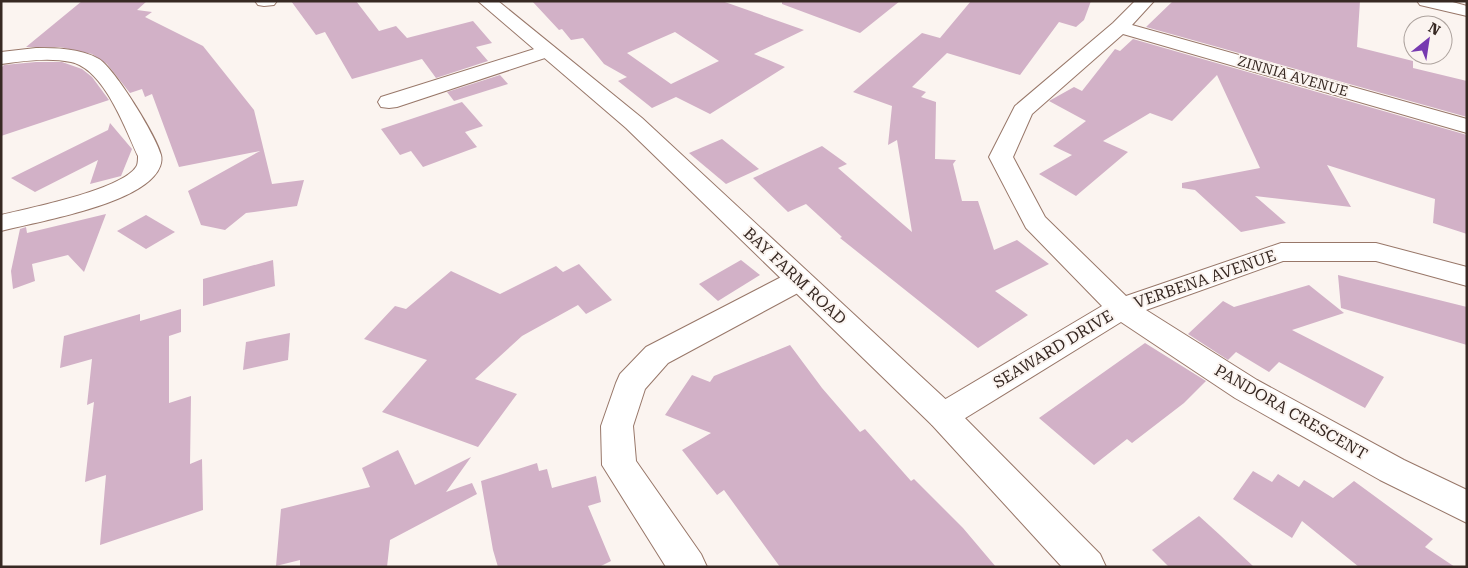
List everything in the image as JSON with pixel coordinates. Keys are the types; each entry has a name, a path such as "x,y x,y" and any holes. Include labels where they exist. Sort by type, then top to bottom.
{"street":[{"name":"BAY FARM ROAD","path":"487,1 634,123 943,416 1087,567"},
{"name":"SEAWARD DRIVE","path":"943,416 1121,308 1035,222 1001,157 1023,111 1120,27 1144,1"},
{"path":"1426,1 1467,10"},
{"name":"ZINNIA AVENUE","path":"1120,27 1467,126"},
{"path":"388,102 547,51"},
{"path":"1,58 38,54 72,56 93,64 115,90 150,156 147,170 131,183 113,193 1,223"},
{"name":"VERBENA AVENUE","path":"1121,308 1281,252 1376,252 1467,276"},
{"path":"688,567 619,465 617,426 630,382 658,354 799,280"},
{"name":"PANDORA CRESCENT","path":"1121,308 1246,389 1392,470 1467,506"}],"building":[{"path":"82,1 147,1 137,10 152,12 145,17 203,46 254,110 272,184 304,180 297,206 246,213 225,230 201,225 188,191 260,151 179,167 152,94 145,97 142,89 130,93 107,64 92,54 60,47 26,47"},
{"path":"291,1 356,1 379,31 396,26 407,38 473,21 492,43 476,47 488,61 436,78 422,59 352,79 325,32 316,35"},
{"path":"532,1 722,1 804,30 754,54 785,67 710,114 676,97 652,108 618,81 627,77 604,64 583,38 571,40 562,29 559,30","holes":["675,32 719,61 671,84 627,53"]},
{"path":"782,1 900,1 860,33 782,4"},
{"path":"971,1 1091,1 1084,20 1076,27 1059,22 1020,75 947,53 912,87 926,92 921,97 936,102 935,159 956,160 953,164 962,201 978,201 994,250 1017,240 1049,264 995,291 1028,315 978,348 840,238 842,237 806,204 788,212 753,178 822,146 847,164 838,168 912,232 897,140 888,145 892,106 853,92 922,33 940,38"},
{"path":"1173,1 1360,1 1357,47 1403,58 1403,65 1413,65 1413,68 1467,81 1467,117 1146,27"},
{"path":"1133,39 1467,135 1467,234 1433,223 1435,199 1327,165 1351,207 1255,196 1286,223 1241,232 1195,190 1182,188 1182,183 1260,168 1217,75 1172,121 1150,113 1103,141 1128,152 1076,196 1039,174 1072,155 1053,146 1086,121 1049,101 1074,87 1082,91 1115,49 1120,51"},
{"path":"62,62 82,69 92,77 109,100 1,136 1,68 4,65"},
{"path":"500,75 508,84 454,101 447,92"},
{"path":"462,102 483,126 465,132 477,147 423,167 411,151 400,155 381,129"},
{"path":"110,123 132,149 121,176 90,184 98,160 35,192 11,178 108,130"},
{"path":"722,139 759,169 726,184 689,153"},
{"path":"106,214 84,272 68,255 32,264 35,281 13,289 11,271 20,229 26,227 27,233"},
{"path":"146,215 175,232 146,249 117,231"},
{"path":"273,260 275,286 203,306 203,279"},
{"path":"741,260 760,275 718,301 699,284"},
{"path":"579,264 612,300 586,314 578,305 522,336 475,379 517,394 478,447 382,412 427,360 364,339 395,306 406,309 451,271 500,294 556,266 563,272"},
{"path":"1338,275 1467,307 1467,345 1341,308"},
{"path":"1309,285 1344,313 1292,330 1384,377 1365,408 1279,362 1269,372 1236,352 1228,360 1188,334 1223,301 1234,307"},
{"path":"181,309 181,332 169,336 169,403 191,396 190,464 202,459 203,510 100,545 106,475 85,482 94,402 87,405 92,359 60,368 64,336 140,314 140,321"},
{"path":"290,333 288,360 243,370 246,342"},
{"path":"1145,343 1206,381 1184,403 1132,443 1127,439 1094,465 1039,418"},
{"path":"790,345 822,388 860,432 865,429 911,481 914,479 963,528 996,567 780,567 724,490 717,495 682,450 711,433 665,415 692,375 710,382 714,376"},
{"path":"398,450 415,485 471,457 446,492 472,483 477,494 390,540 387,567 300,567 300,560 276,566 281,509 370,487 362,468"},
{"path":"537,463 539,471 547,469 552,488 596,476 601,502 588,506 611,561 599,567 498,567 493,550 481,481"},
{"path":"1253,471 1272,482 1278,474 1299,487 1304,480 1333,498 1354,481 1433,539 1425,547 1455,567 1359,567 1302,521 1292,538 1233,499"},
{"path":"1199,516 1254,567 1169,567 1152,550"}]}
